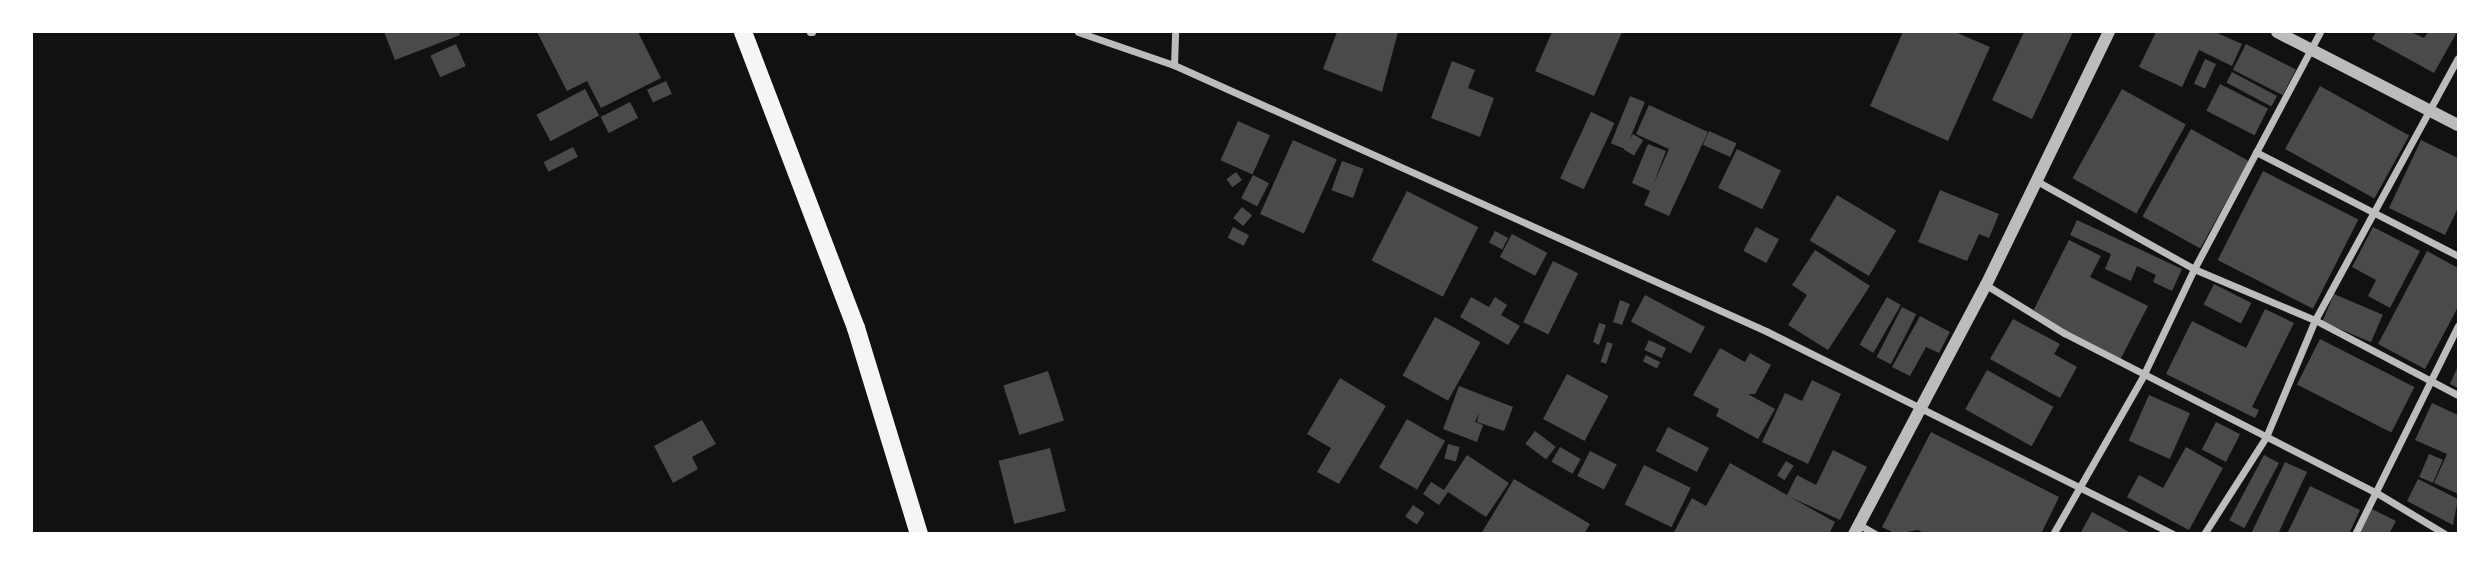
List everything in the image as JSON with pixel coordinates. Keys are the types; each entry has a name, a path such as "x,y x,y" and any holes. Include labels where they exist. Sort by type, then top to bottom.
{"main road":[{"path":"743,32 856,328 919,534"}],"street":[{"path":"1079,32 1174,65 1766,331 2173,534"},
{"path":"1174,65 1175,32"},
{"path":"1875,534 1856,529 1986,285 2034,179 2109,32"},
{"path":"2277,32 2459,125"},
{"path":"2053,534 2143,376 2194,269 2320,32"},
{"path":"2204,534 2266,437 2315,320 2433,111 2459,58"},
{"path":"2256,152 2375,210 2459,256"},
{"path":"2034,179 2194,269 2315,320 2459,395"},
{"path":"1986,285 2143,376 2377,493 2445,534"},
{"path":"2355,534 2459,326"}],"building":[{"path":"384,32 459,32 460,35 395,60"},
{"path":"537,32 638,32 661,78 601,108 587,81 567,91"},
{"path":"1337,32 1398,32 1382,92 1323,69"},
{"path":"1552,32 1622,32 1594,96 1535,71"},
{"path":"1903,32 1955,32 1990,47 1948,141 1870,106"},
{"path":"2024,32 2073,32 2032,119 1992,100"},
{"path":"2156,32 2215,32 2242,44 2232,66 2199,50 2182,87 2139,67"},
{"path":"2376,32 2411,32 2424,38 2428,32 2457,32 2434,73 2372,39"},
{"path":"456,44 466,66 440,77 430,55"},
{"path":"2246,44 2296,69 2283,95 2233,70"},
{"path":"2205,59 2216,64 2205,89 2194,84"},
{"path":"1452,61 1475,70 1468,88 1494,98 1480,137 1431,118"},
{"path":"2232,72 2277,96 2271,107 2226,83"},
{"path":"666,81 672,94 653,103 647,90"},
{"path":"2220,84 2268,109 2254,135 2206,111"},
{"path":"2320,86 2409,135 2374,198 2285,149"},
{"path":"585,89 599,115 551,141 536,115"},
{"path":"2122,89 2186,124 2136,214 2073,178"},
{"path":"1630,96 1645,102 1626,149 1611,143"},
{"path":"630,102 638,118 609,133 601,117"},
{"path":"1649,105 1708,132 1669,216 1644,205 1650,191 1632,183 1648,144 1666,151 1653,185 1669,149 1636,134"},
{"path":"1591,112 1615,123 1584,189 1560,178"},
{"path":"1238,121 1270,135 1252,175 1221,160"},
{"path":"2191,129 2249,161 2200,248 2143,216"},
{"path":"1709,131 1736,143 1730,157 1703,145"},
{"path":"1633,134 1643,140 1634,156 1624,149"},
{"path":"1293,140 1337,160 1304,234 1260,214"},
{"path":"2421,140 2458,158 2458,208 2445,235 2389,208"},
{"path":"573,147 578,157 549,172 544,162"},
{"path":"1737,149 1781,170 1762,209 1718,188"},
{"path":"1342,161 1364,169 1353,198 1331,190"},
{"path":"2263,171 2358,220 2313,309 2218,260"},
{"path":"1236,172 1242,180 1232,187 1226,179"},
{"path":"1253,175 1269,183 1257,206 1241,198"},
{"path":"1940,190 1999,214 1989,238 1979,234 1967,261 1918,242"},
{"path":"1407,191 1478,227 1443,297 1372,260"},
{"path":"1837,195 1896,231 1869,276 1810,240"},
{"path":"1242,207 1252,215 1243,226 1233,218"},
{"path":"2077,220 2182,269 2172,291 2153,282 2156,275 2137,266 2131,281 2105,269 2111,254 2070,235"},
{"path":"1233,227 1249,235 1244,246 1228,238"},
{"path":"1756,227 1779,239 1766,263 1743,251"},
{"path":"2373,227 2420,251 2390,308 2368,296 2376,280 2352,267"},
{"path":"1495,231 1508,238 1502,250 1489,242"},
{"path":"1512,234 1547,253 1535,276 1500,257"},
{"path":"2069,240 2101,256 2090,277 2148,306 2120,360 2031,315"},
{"path":"1815,250 1870,286 1828,350 1788,325 1807,295 1792,285"},
{"path":"2427,251 2458,268 2458,307 2425,369 2378,344"},
{"path":"1553,261 1578,273 1548,334 1523,322"},
{"path":"2214,284 2251,303 2241,324 2204,304"},
{"path":"2334,294 2383,315 2371,342 2322,322"},
{"path":"1645,295 1705,327 1691,353 1631,321"},
{"path":"1471,297 1489,307 1495,297 1507,305 1501,315 1520,326 1508,345 1460,317"},
{"path":"1887,297 1901,305 1873,353 1860,345"},
{"path":"1620,300 1630,304 1622,325 1613,322"},
{"path":"1902,307 1916,314 1891,364 1877,357"},
{"path":"2265,309 2294,323 2252,407 2259,410 2255,418 2166,374 2192,321 2246,348"},
{"path":"1920,316 1950,332 1939,353 1926,347 1910,376 1892,367"},
{"path":"1435,317 1480,342 1448,401 1403,376"},
{"path":"2013,319 2060,344 2054,354 2077,367 2060,398 1990,359"},
{"path":"1599,323 1606,325 1599,345 1593,342"},
{"path":"2320,339 2414,387 2391,433 2297,384"},
{"path":"1649,340 1666,348 1662,358 1644,350"},
{"path":"1607,342 1613,344 1606,364 1601,362"},
{"path":"1720,348 1745,362 1750,353 1771,365 1755,394 1748,394 1775,409 1758,439 1716,416 1719,409 1693,395"},
{"path":"1646,355 1660,362 1657,369 1643,361"},
{"path":"2458,366 2458,388 2450,384"},
{"path":"1987,370 2053,407 2032,446 1965,409"},
{"path":"1048,371 1064,420 1019,435 1003,386"},
{"path":"1567,374 1608,396 1585,441 1543,419"},
{"path":"1340,378 1386,406 1339,484 1317,472 1331,448 1307,434"},
{"path":"1812,380 1841,394 1808,464 1762,442 1785,393 1802,401"},
{"path":"1459,386 1513,407 1504,431 1477,422 1479,413 1475,422 1483,425 1477,442 1443,429"},
{"path":"2149,395 2190,413 2170,459 2129,441"},
{"path":"2432,403 2458,415 2458,494 2434,483 2447,454 2415,440"},
{"path":"1407,419 1445,441 1417,489 1379,467"},
{"path":"702,420 716,444 692,457 698,469 673,483 654,446"},
{"path":"2216,422 2240,434 2226,462 2202,450"},
{"path":"1668,427 1709,448 1697,472 1656,451"},
{"path":"1535,431 1556,447 1546,459 1525,444"},
{"path":"1931,432 2059,497 2041,534 1926,534 1918,530 1896,534 1882,527"},
{"path":"1448,444 1460,447 1456,461 1444,459"},
{"path":"1560,447 1581,459 1572,474 1552,462"},
{"path":"2186,447 2223,468 2189,530 2127,497 2139,475 2163,488"},
{"path":"1050,448 1066,511 1014,524 999,461"},
{"path":"1833,450 1867,467 1840,520 1790,497 1835,522 1829,534 1673,534 1692,498 1706,506 1730,463 1787,495 1797,475 1816,485"},
{"path":"1590,451 1617,465 1604,490 1577,476"},
{"path":"2429,454 2443,460 2433,483 2419,477"},
{"path":"1467,455 1509,483 1486,517 1448,492 1439,505 1423,494 1431,482 1444,490"},
{"path":"2264,455 2279,463 2244,528 2229,520"},
{"path":"1786,461 1794,466 1785,480 1777,475"},
{"path":"2285,462 2307,472 2278,534 2251,534"},
{"path":"1644,465 1691,488 1671,527 1625,505"},
{"path":"1514,479 1590,524 1584,534 1481,534"},
{"path":"2418,479 2458,499 2453,525 2407,501"},
{"path":"2310,486 2360,510 2349,534 2287,534"},
{"path":"1413,505 1425,513 1417,524 1405,517"},
{"path":"2372,509 2396,521 2389,534 2359,534"},
{"path":"2092,512 2133,534 2080,534"}]}
